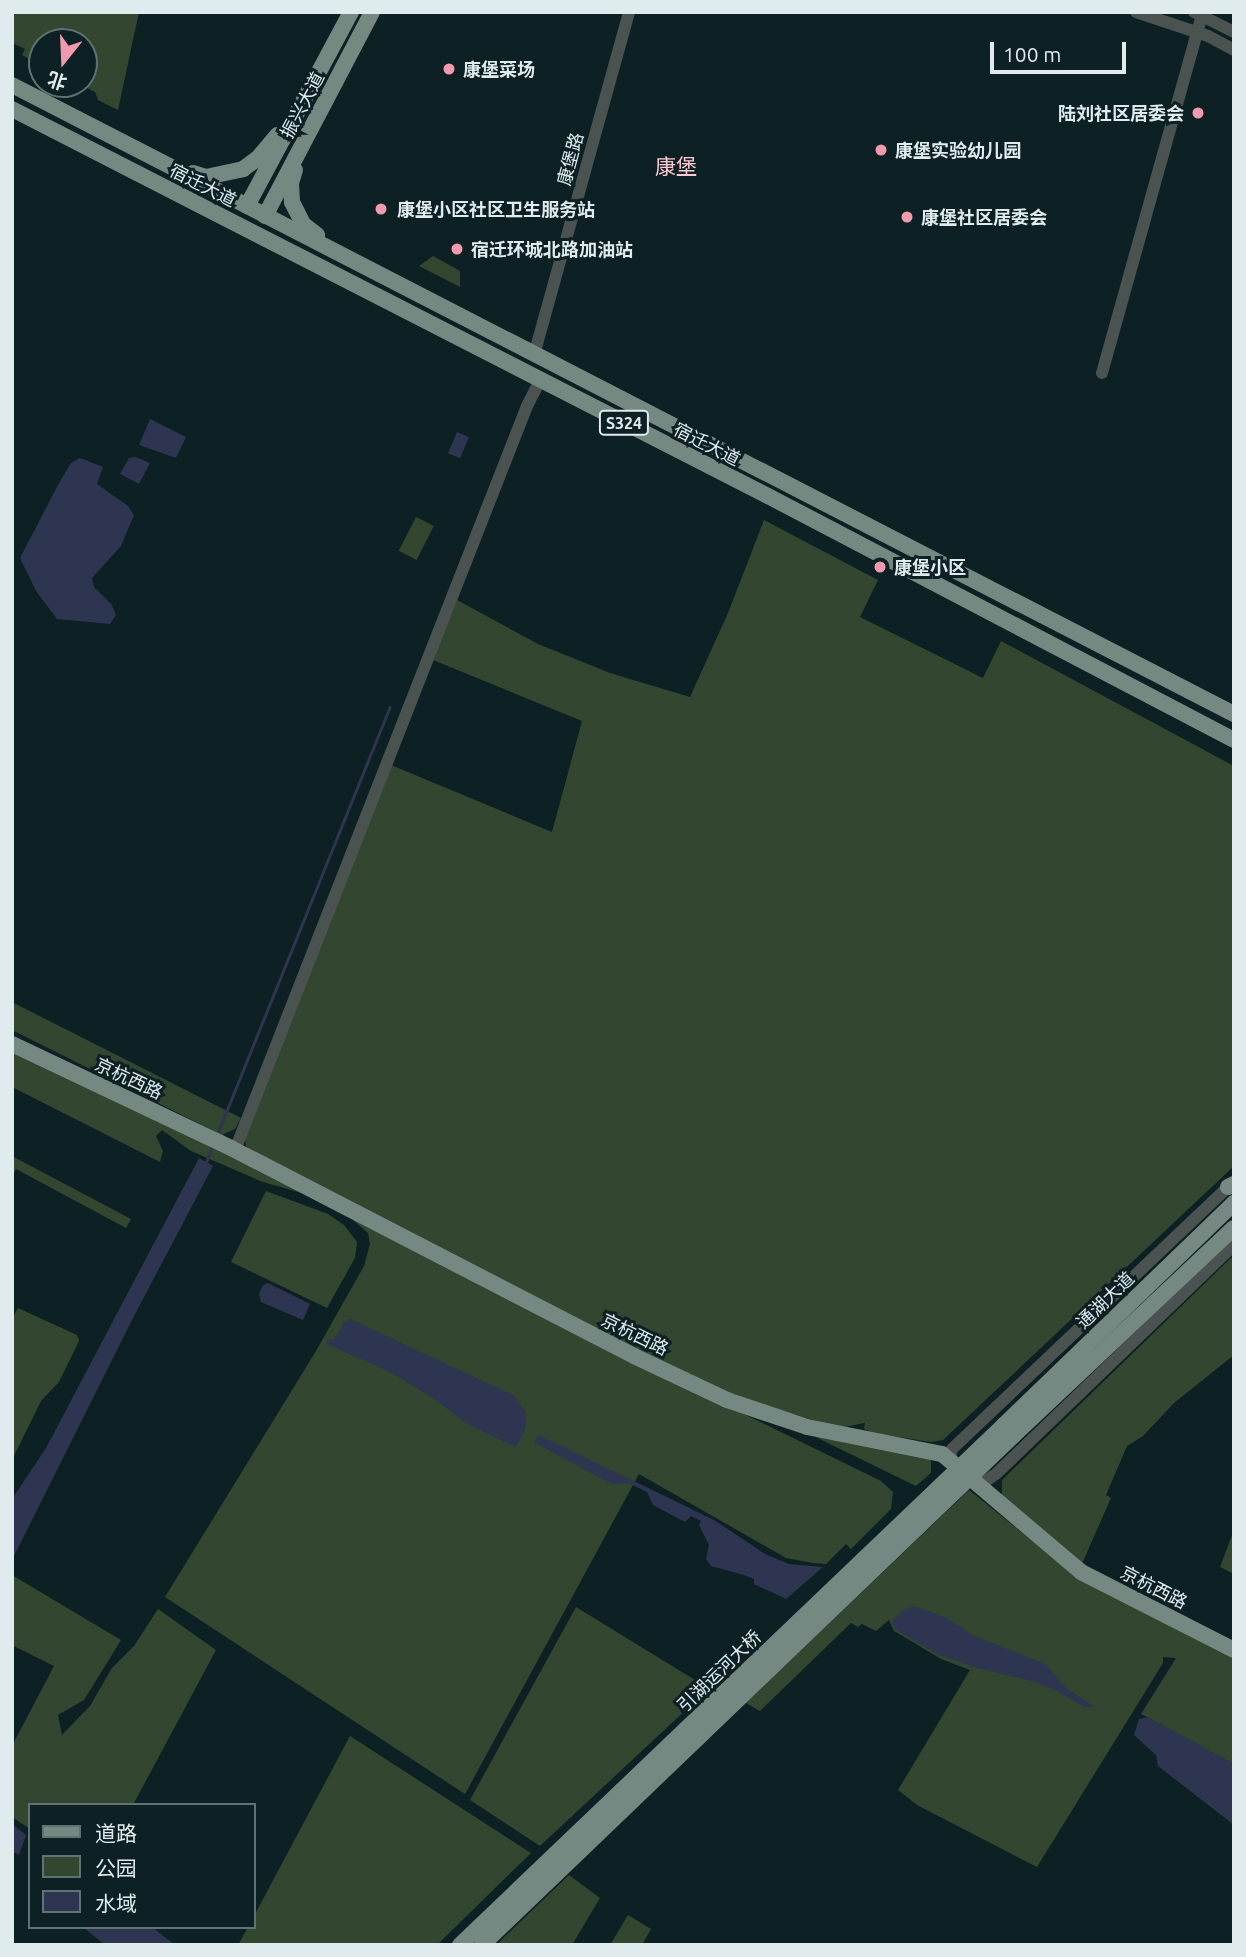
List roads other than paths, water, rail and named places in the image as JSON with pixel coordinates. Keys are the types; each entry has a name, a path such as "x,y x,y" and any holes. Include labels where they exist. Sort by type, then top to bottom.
{"main road":[{"name":"振兴大道","path":"247,206 351,12"},
{"name":"振兴大道","path":"265,216 372,12"},
{"name":"宿迁大道","path":"12,85 1234,714"},
{"path":"155,159 206,177 243,169 258,158 305,100"},
{"name":"宿迁大道","path":"12,109 1234,740"},
{"path":"319,113 294,171 292,202 303,224 359,265"},
{"name":"京杭西路","path":"12,1044 234,1150 634,1356 727,1400 807,1427 922,1449 950,1459 1081,1572 1234,1650"},
{"name":"通湖大道","path":"1009,1430 1234,1203"},
{"name":"通湖大道","path":"1009,1430 1234,1228"},
{"name":"引湖运河大桥","path":"460,1945 1009,1430"},
{"name":"引湖运河大桥","path":"482,1945 1009,1430"}],"street":[{"name":"康堡路","path":"534,355 629,12"},
{"path":"1136,12 1197,32 1234,50"},
{"path":"1102,373 1197,32 1198,14 1234,32"},
{"path":"234,1150 527,406 540,380"},
{"path":"950,1459 952,1449 1232,1184"},
{"path":"980,1485 996,1474 1234,1245"}],"water":[{"path":"150,419 186,437 176,458 139,445"},
{"path":"457,432 469,437 460,458 448,453"},
{"path":"135,457 150,463 139,484 120,474 129,458"},
{"path":"80,458 103,467 97,484 128,506 134,515 121,546 92,578 94,587 112,605 116,615 110,624 57,619 36,591 20,558 71,463"},
{"path":"199,1158 213,1166 132,1320 12,1560 12,1499 46,1448"},
{"path":"268,1283 310,1304 303,1320 261,1302 259,1294 263,1285"},
{"path":"350,1319 515,1396 526,1413 525,1429 516,1447 469,1425 432,1397 386,1370 326,1344 328,1339 334,1340 345,1321"},
{"path":"539,1435 714,1520 765,1554 789,1564 823,1567 786,1599 754,1584 754,1579 711,1566 706,1559 709,1545 699,1525 701,1521 691,1516 685,1522 653,1505 647,1492 629,1483 612,1484 561,1457 534,1442"},
{"path":"914,1606 947,1618 972,1635 1045,1664 1065,1687 1095,1707 1085,1707 1053,1689 1028,1680 977,1668 937,1654 895,1629 892,1621 904,1610"},
{"path":"1148,1717 1234,1764 1234,1825 1158,1766 1156,1755 1134,1735 1139,1719"},
{"path":"12,1824 26,1835 19,1855 12,1851"},
{"path":"85,1929 155,1929 175,1945 105,1945"}],"waterway":[{"path":"218,1132 390,707"},
{"path":"206,1162 212,1148"}],"place":[{"name":"康堡菜场","path":"449,69"},
{"name":"陆刘社区居委会","path":"1198,113"},
{"name":"康堡实验幼儿园","path":"881,150"},
{"name":"康堡小区社区卫生服务站","path":"381,209"},
{"name":"康堡社区居委会","path":"907,217"},
{"name":"宿迁环城北路加油站","path":"457,249"},
{"name":"康堡小区","path":"880,567"}],"district":[{"name":"康堡","path":"676,166"}]}
